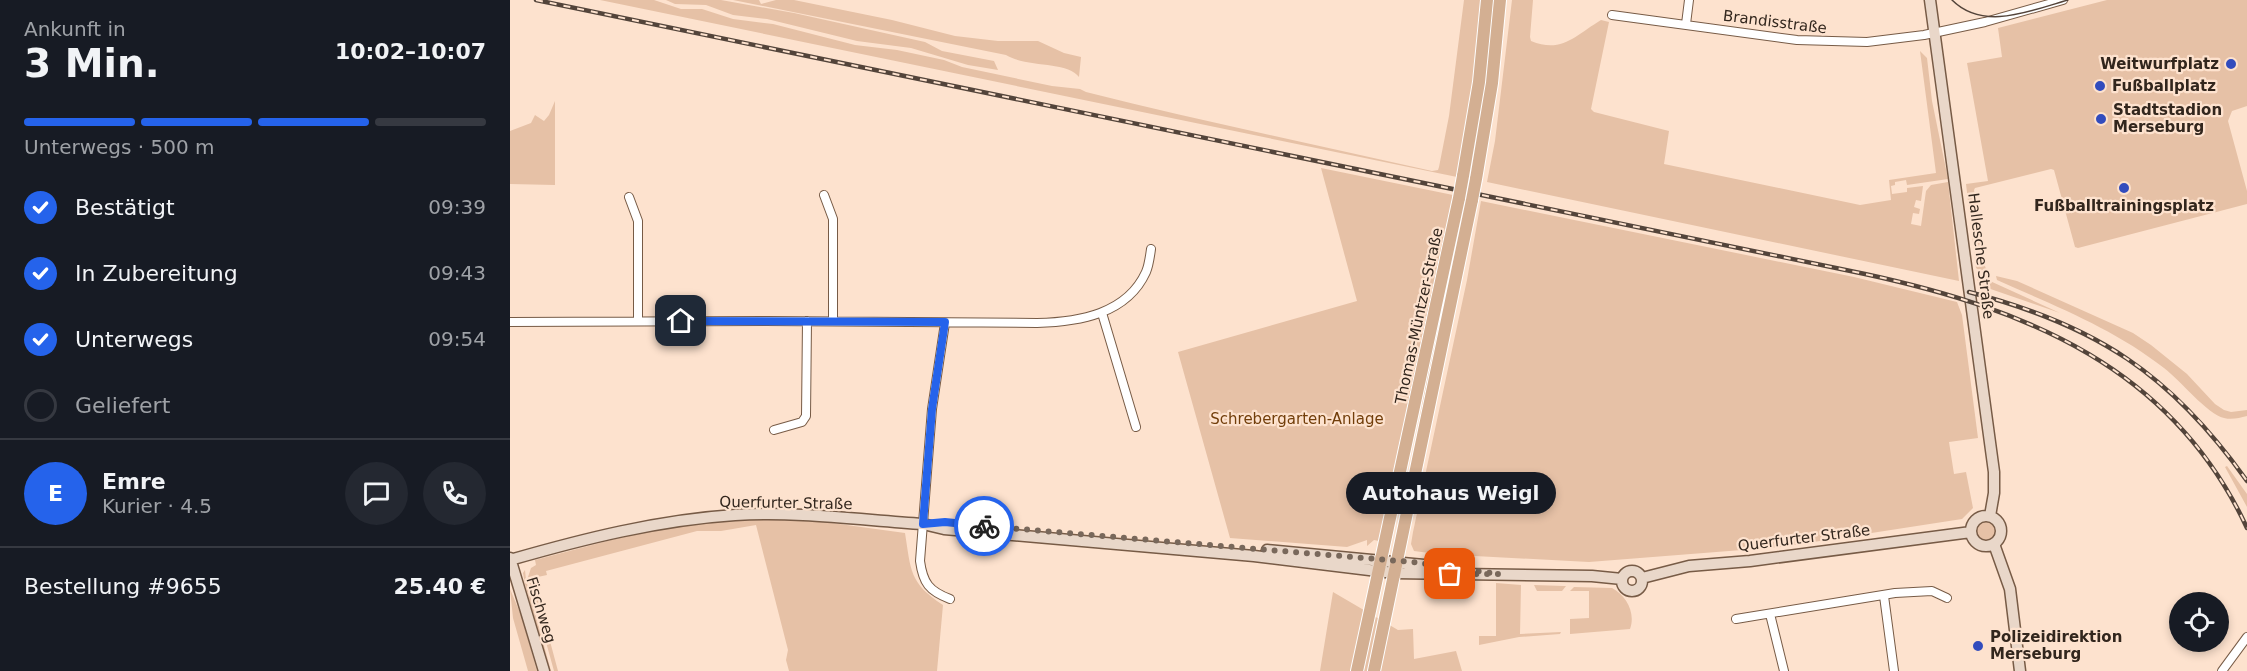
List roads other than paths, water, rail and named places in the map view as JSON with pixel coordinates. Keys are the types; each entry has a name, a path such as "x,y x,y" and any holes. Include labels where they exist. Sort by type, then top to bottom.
{"main road":[{"name":"Thomas-Müntzer-Straße","path":"1470,178 1487,0"},
{"name":"Thomas-Müntzer-Straße","path":"1357,671 1492,83 1500,0"},
{"name":"Hallesche Straße","path":"1930,0 1994,472 1994,493 1990,516"},
{"name":"Thomas-Müntzer-Straße","path":"1374,671 1465,199"},
{"name":"Querfurter Straße","path":"510,559 620,532 698,518 794,515 923,524 960,524 1380,566 1622,579"},
{"path":"1982,516 1990,516 1998,521 2001,529 2000,537 1994,544 1981,545 1973,539 1971,532 1975,520 1982,516"},
{"name":"Querfurter Straße","path":"1642,578 1689,566 1750,561 1971,532"},
{"path":"1994,544 2010,589 2020,671"},
{"name":"Fischweg","path":"510,559 544,671"},
{"path":"1630,571 1636,572 1642,578 1641,587 1632,591 1623,586 1622,579 1624,574 1630,571"}],"street":[{"path":"1686,24 1689,0"},
{"name":"Brandisstraße","path":"1612,15 1797,40 1838,43 1889,40 1934,32 1985,22 2062,0"},
{"path":"824,195 833,219 834,321"},
{"path":"628,197 638,221 638,321"},
{"path":"510,322 1056,322 1079,320 1102,313 1127,297 1147,271 1151,249"},
{"path":"1102,313 1136,427"},
{"path":"774,430 802,422 806,416 807,321"},
{"path":"945,322 932,409 921,561 922,574 935,593 950,599"},
{"path":"1736,619 1884,596 1932,591 1947,598"},
{"path":"1884,596 1894,671"},
{"path":"1770,614 1784,671"},
{"path":"2216,671 2223,668 2247,637"}],"tram line":[{"path":"1952,0 1965,10 1993,17 2024,13 2068,0"}],"railway":[{"path":"536,0 1925,288 1983,306 2038,328 2089,354 2136,387 2179,426 2216,473 2247,528"},
{"path":"1969,292 2055,320 2093,338 2127,359 2159,383 2189,411 2247,481"}],"place":[{"name":"Weitwurfplatz","path":"2231,64"},
{"name":"Fußballplatz","path":"2100,86"},
{"name":"Stadtstadion Merseburg","path":"2101,119"},
{"name":"Fußballtrainingsplatz","path":"2124,188"},
{"name":"Autohaus Weigl","path":"1450,574"},
{"name":"Polizeidirektion Merseburg","path":"1978,646"}],"park label":[{"name":"Schrebergarten-Anlage","path":"1297,419"}]}
